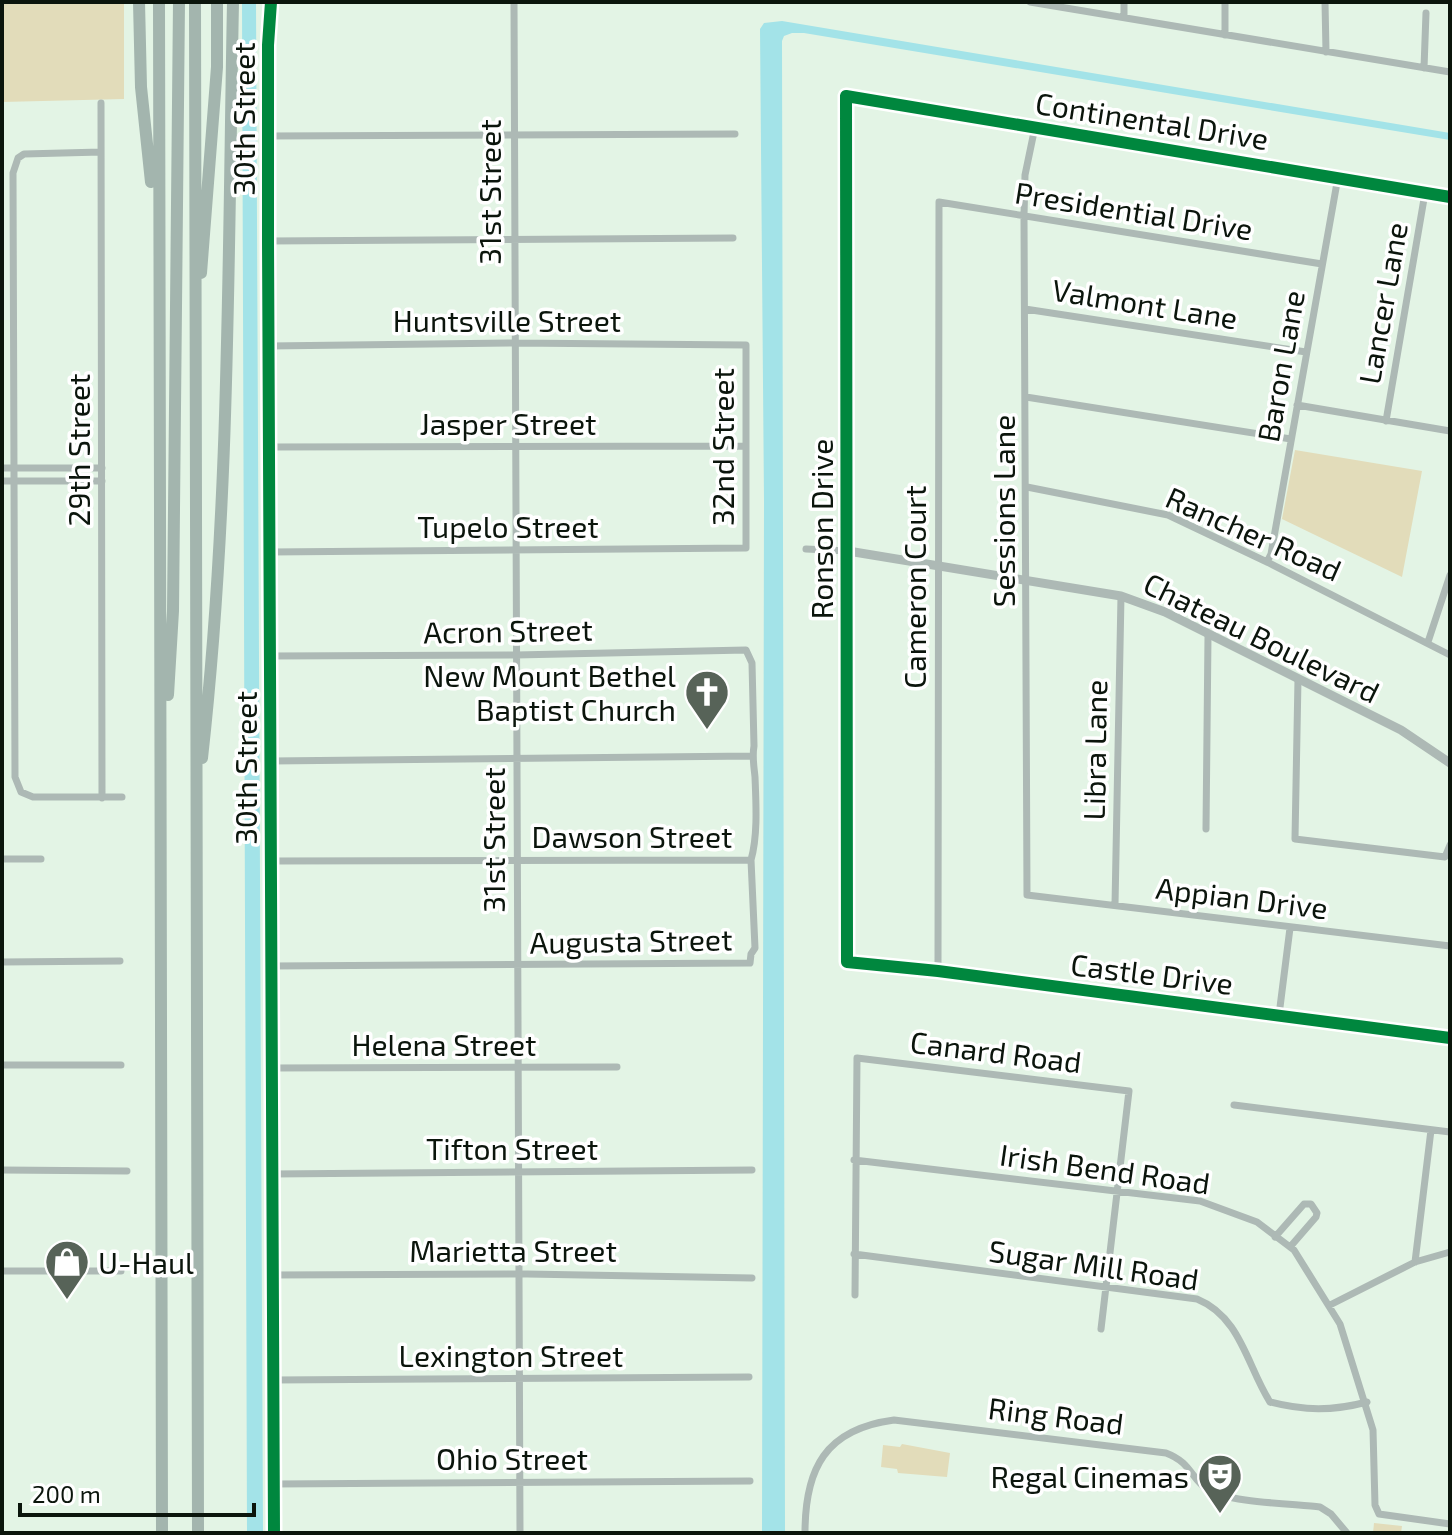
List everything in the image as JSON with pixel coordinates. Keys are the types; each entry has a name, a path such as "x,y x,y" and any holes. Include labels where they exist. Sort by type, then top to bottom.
{"highway":[{"path":"139,2 141,87 149,144 151,192 157,207"},
{"path":"159,2 157,207 162,1533"},
{"path":"161,796 173,611 179,2"},
{"path":"195,2 198,1533"},
{"path":"196,316 217,67 217,2"},
{"path":"195,817 215,633 227,299 233,2"}],"street":[{"name":"30th Street","path":"271,2 268,45 268,241 274,1533"},
{"name":"31st Street","path":"514,2 520,1533"},
{"path":"1030,2 1450,72"},
{"path":"1124,2 1124,17"},
{"path":"1225,2 1225,35"},
{"path":"1325,2 1326,52"},
{"path":"1424,68 1426,13"},
{"name":"Continental Drive","path":"846,96 1450,197"},
{"name":"Ronson Drive","path":"846,96 847,962"},
{"name":"29th Street","path":"101,103 102,798"},
{"name":"Sessions Lane","path":"1027,895 1024,216 1025,175 1035,127"},
{"path":"268,136 735,134"},
{"path":"101,152 32,152 18,158 13,173 15,777 21,792 33,797 122,797"},
{"name":"Baron Lane","path":"1267,562 1271,554 1338,177"},
{"name":"Lancer Lane","path":"1386,421 1425,193"},
{"name":"Presidential Drive","path":"939,202 1322,264"},
{"name":"Cameron Court","path":"938,971 939,202"},
{"path":"268,241 733,238"},
{"name":"Valmont Lane","path":"1025,309 1306,352"},
{"name":"Huntsville Street","path":"269,346 513,343 746,345"},
{"name":"32nd Street","path":"746,345 746,548"},
{"path":"1026,397 1291,439"},
{"path":"1297,405 1450,431"},
{"name":"Jasper Street","path":"269,447 746,446"},
{"path":"2,468 102,468"},
{"path":"2,481 102,481"},
{"name":"Rancher Road","path":"1027,487 1168,515 1450,655"},
{"name":"Tupelo Street","path":"270,552 746,548"},
{"name":"Chateau Boulevard","path":"806,549 848,551 1121,596 1165,612 1401,730 1450,763"},
{"path":"1428,642 1450,575"},
{"name":"Libra Lane","path":"1115,905 1121,596"},
{"path":"1206,829 1208,636"},
{"name":"Acron Street","path":"271,656 746,650 752,663 752,756"},
{"path":"1298,679 1295,839 1445,857 1450,845"},
{"path":"271,761 752,756 755,776 754,848 751,860"},
{"path":"2,859 41,859"},
{"name":"Dawson Street","path":"272,861 751,860"},
{"name":"Augusta Street","path":"272,966 750,963 755,948 751,860"},
{"name":"Appian Drive","path":"1027,895 1450,946"},
{"path":"1279,1015 1290,928"},
{"path":"2,962 120,961"},
{"name":"Castle Drive","path":"847,962 938,971 1450,1038"},
{"name":"Canard Road","path":"854,1160 857,1058 1129,1091 1118,1190"},
{"path":"2,1065 121,1065"},
{"name":"Helena Street","path":"272,1068 617,1067"},
{"path":"1234,1105 1450,1132"},
{"path":"1415,1262 1431,1130"},
{"path":"854,1160 855,1295"},
{"name":"Irish Bend Road","path":"854,1160 1200,1201 1257,1222 1290,1247 1340,1324 1367,1402 1373,1430 1375,1505 1379,1514 1450,1524"},
{"path":"2,1170 127,1171"},
{"name":"Tifton Street","path":"272,1174 752,1170"},
{"path":"1101,1329 1118,1190"},
{"path":"1275,1237 1304,1204 1311,1204 1316,1217 1290,1247"},
{"path":"1330,1305 1415,1262 1450,1252"},
{"name":"Sugar Mill Road","path":"854,1254 1197,1299 1224,1317 1240,1338 1270,1402 1311,1410 1342,1409 1367,1402"},
{"path":"2,1271 121,1271"},
{"name":"Marietta Street","path":"272,1275 519,1274 752,1278"},
{"name":"Lexington Street","path":"274,1380 749,1377"},
{"name":"Ring Road","path":"805,1533 808,1486 829,1449 839,1439 858,1429 894,1420 1166,1453 1192,1470 1210,1491 1320,1507 1331,1514 1347,1533"},
{"name":"Ohio Street","path":"274,1484 750,1481"}],"shaded area":[{"path":"2,2 124,2 124,99 2,102"},
{"path":"1295,450 1422,471 1402,577 1282,519"},
{"path":"902,1444 950,1453 947,1477 898,1473 897,1469 881,1467 883,1445 900,1447"},
{"path":"1374,1523 1402,1526 1401,1533 1373,1533"}],"water":[{"path":"242,2 256,2 263,1533 247,1531"},
{"path":"782,21 1450,133 1450,140 804,33 784,36 785,1533 762,1533 764,502 760,29 764,23"}],"cycle path":[{"path":"271,2 268,45 268,241 274,1533"},
{"path":"1450,197 846,96 847,962 938,971 1450,1038"}],"place":[{"name":"New Mount Bethel Baptist Church","path":"707,731"},
{"name":"U-Haul","path":"67,1301"},
{"name":"Regal Cinemas","path":"1220,1515"}]}
